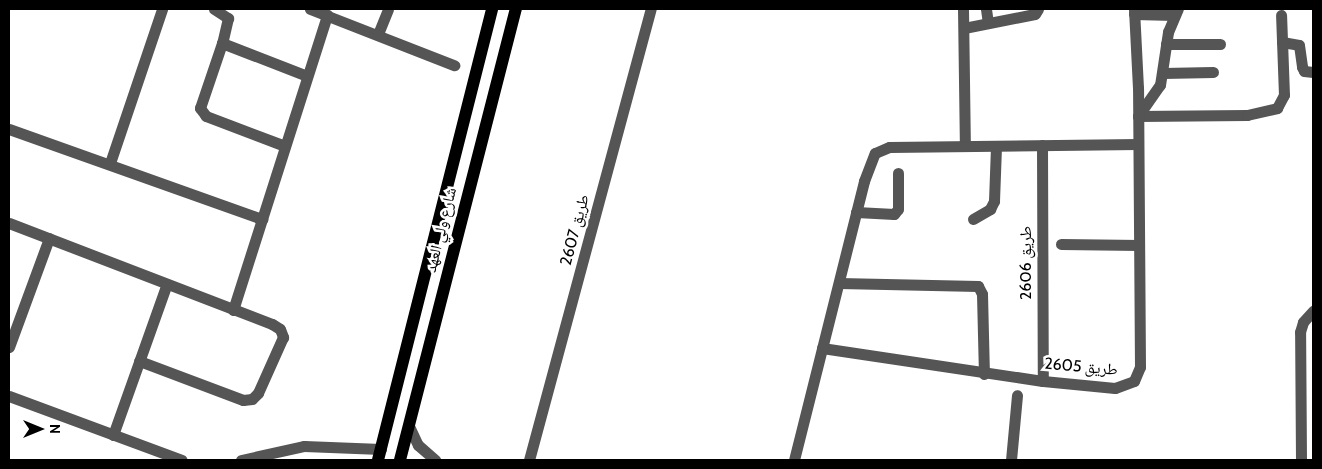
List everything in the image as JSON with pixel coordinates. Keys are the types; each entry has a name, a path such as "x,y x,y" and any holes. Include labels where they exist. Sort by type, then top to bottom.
{"main road":[{"name":"شارع ولي العهد","path":"380,455 492,9"},
{"name":"شارع ولي العهد","path":"401,457 516,9"},
{"path":"380,455 401,457"}],"street":[{"path":"110,163 162,9"},
{"path":"214,9 228,18 222,43 200,108 201,113 285,146"},
{"path":"310,9 378,34 454,66"},
{"path":"378,34 388,9"},
{"name":"طريق 2607","path":"529,460 651,9"},
{"path":"963,9 966,146"},
{"path":"986,9 988,23"},
{"path":"964,28 1035,14 1038,9"},
{"path":"1134,11 1176,12 1166,44 1163,73 1157,92 1138,116"},
{"name":"طريق 2605","path":"822,348 984,374 1043,381 1120,388 1137,377 1140,367 1138,88 1134,11"},
{"path":"233,310 327,15"},
{"path":"1138,116 1248,115 1277,108 1284,95 1281,16"},
{"path":"1282,42 1299,45 1304,70 1313,72"},
{"path":"222,43 307,76"},
{"path":"1166,44 1220,44"},
{"path":"1163,73 1213,72"},
{"path":"9,129 110,163 262,219"},
{"path":"794,460 864,181 878,149 1138,144"},
{"name":"طريق 2606","path":"1042,145 1043,381"},
{"path":"974,219 990,209 994,201 996,146"},
{"path":"856,212 894,214 898,209 898,173"},
{"path":"9,223 166,286 272,324 280,329 283,337 252,399 243,400 139,362"},
{"path":"9,347 48,238"},
{"path":"1061,244 1139,245"},
{"path":"839,283 978,286 982,294 984,374"},
{"path":"113,435 166,286"},
{"path":"1301,460 1300,332 1303,322 1313,311"},
{"path":"1011,460 1017,395"},
{"path":"9,396 182,460"},
{"path":"409,426 418,445 435,460"},
{"path":"241,460 304,446 380,455"}]}
